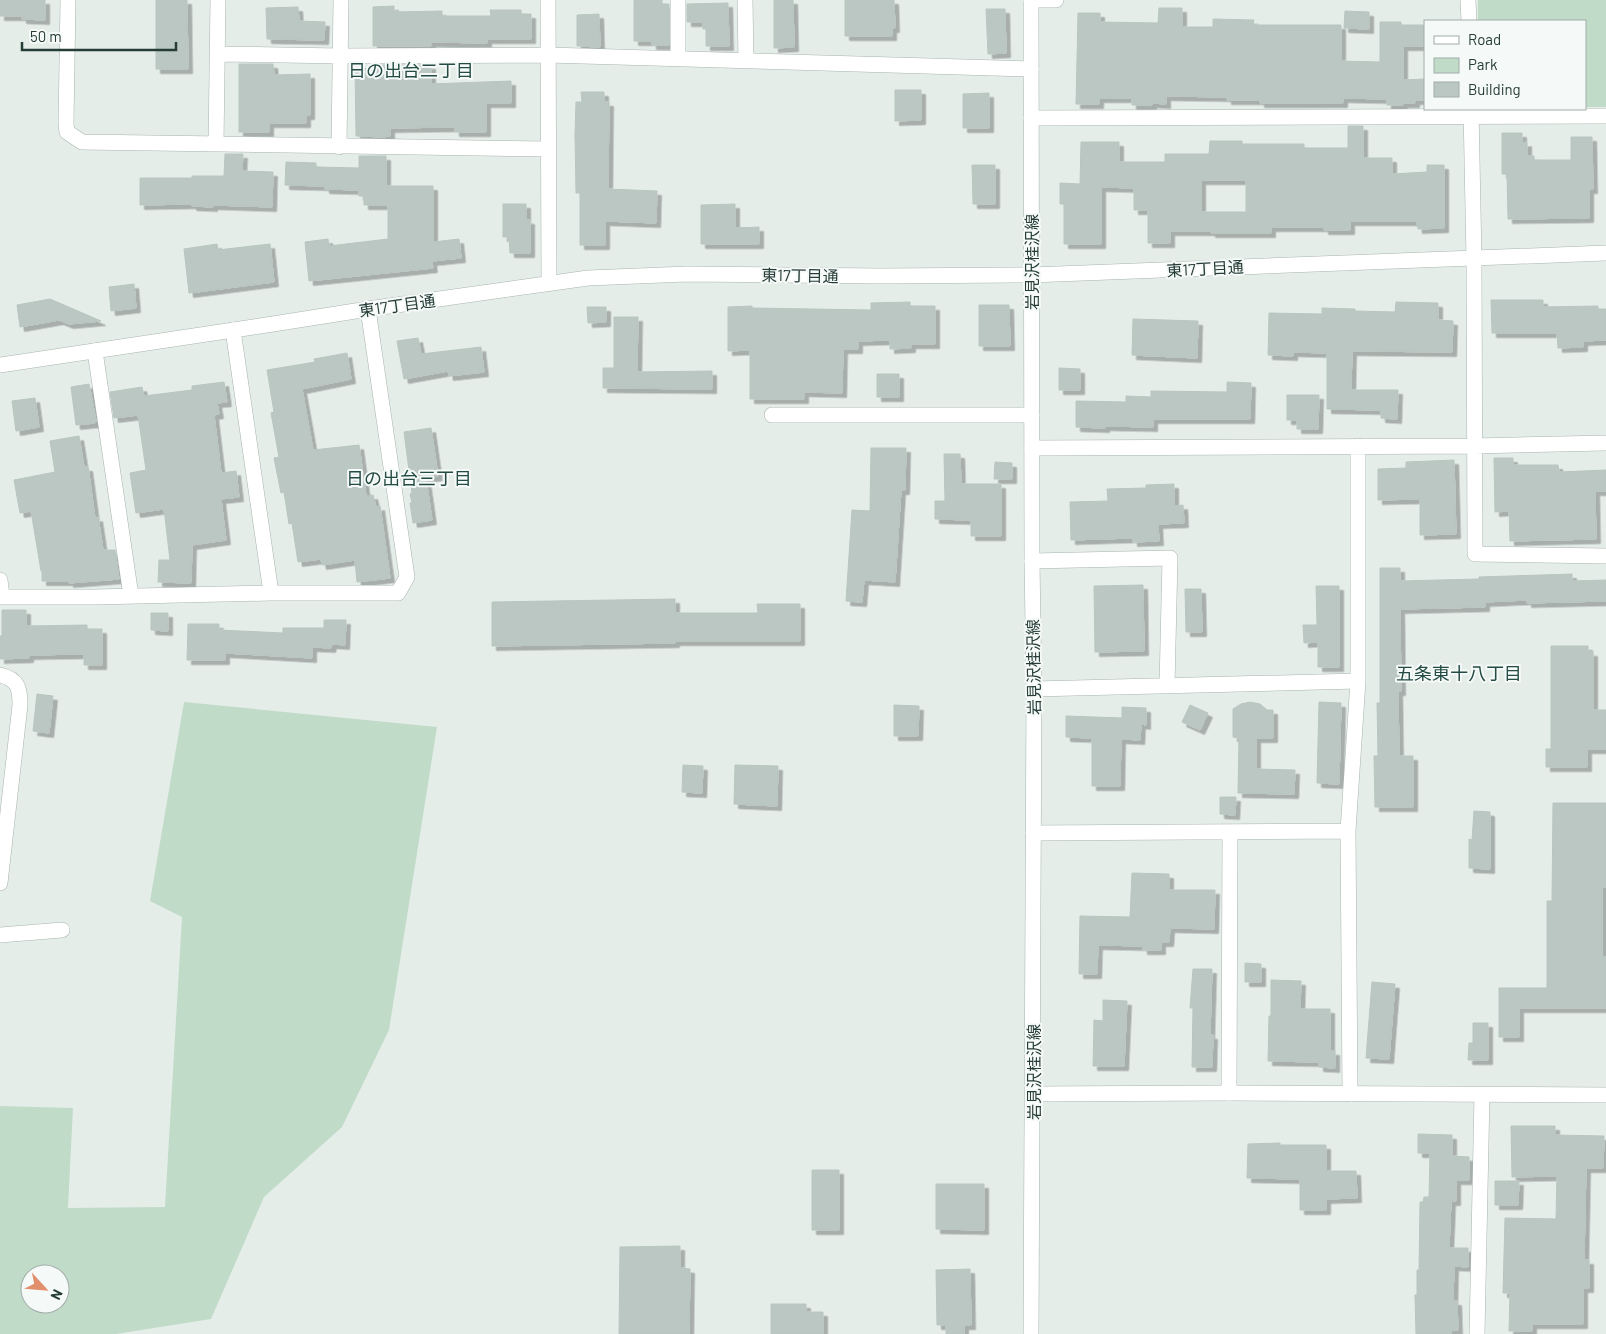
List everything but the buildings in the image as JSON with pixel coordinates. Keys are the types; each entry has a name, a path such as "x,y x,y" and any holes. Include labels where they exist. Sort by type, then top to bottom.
{"street":[{"path":"68,0 66,124 68,132 82,142 549,149"},
{"path":"216,144 218,0"},
{"path":"339,147 342,0"},
{"path":"548,0 549,283"},
{"path":"678,0 678,58"},
{"path":"745,0 746,60"},
{"path":"1031,0 1056,0"},
{"name":"岩見沢桂沢線","path":"1031,0 1034,689 1032,964 1034,1094 1031,1334"},
{"path":"1468,0 1469,20"},
{"path":"218,54 340,56 548,55 1031,69"},
{"path":"1031,118 1471,113 1606,116"},
{"path":"1471,113 1474,259 1475,554 1606,556"},
{"name":"東17丁目通","path":"0,365 368,308 549,283 628,276 687,274 1031,275 1388,260 1474,259 1606,252"},
{"path":"0,580 1,597 398,593 407,577 368,308"},
{"path":"232,330 271,593"},
{"path":"95,350 131,596"},
{"path":"772,415 1032,415"},
{"path":"1032,448 1474,446 1606,443"},
{"path":"1350,1094 1348,831 1358,681 1358,446"},
{"path":"1032,560 1170,558 1167,686"},
{"path":"0,675 12,680 20,690 20,704 0,883"},
{"path":"1034,689 1358,681"},
{"path":"1033,833 1348,831"},
{"path":"1229,1093 1230,832"},
{"path":"0,935 62,930"},
{"path":"1034,1094 1606,1095"},
{"path":"1477,1334 1482,1094"}],"green space":[{"path":"1478,0 1606,0 1606,107 1586,107 1586,20 1478,20"},
{"path":"184,702 437,727 389,1030 342,1127 264,1197 211,1319 116,1334 0,1334 0,1106 73,1108 68,1208 165,1207 182,917 150,901"}],"district":[{"name":"日の出台二丁目","path":"411,70"},
{"name":"日の出台三丁目","path":"409,478"},
{"name":"五条東十八丁目","path":"1459,673"}]}
